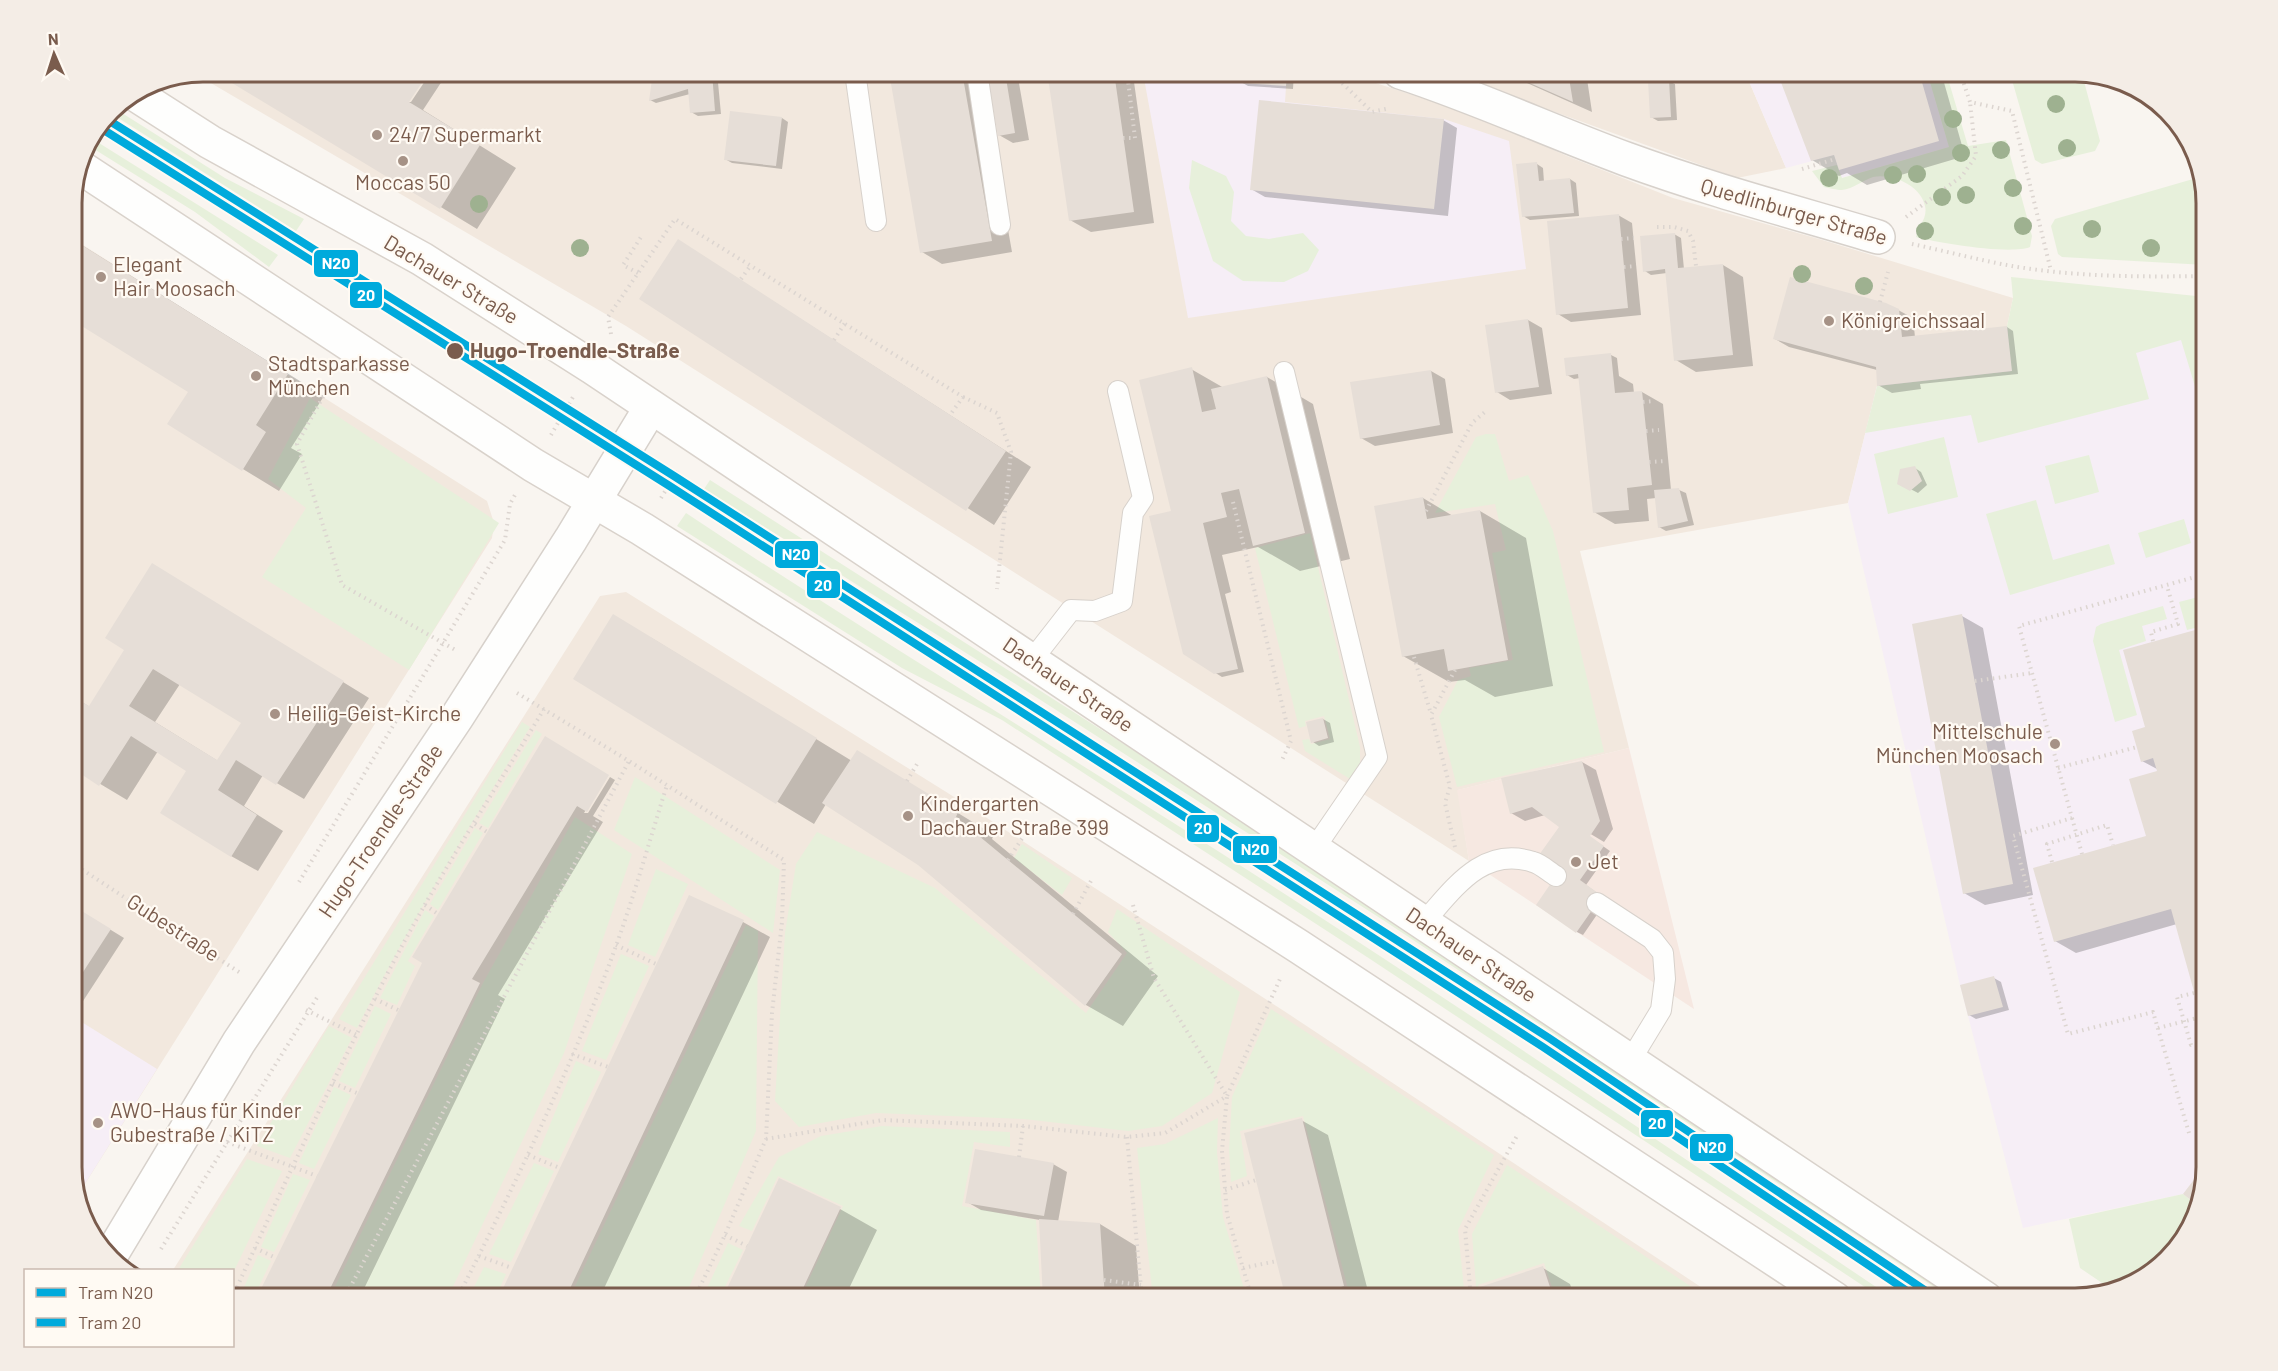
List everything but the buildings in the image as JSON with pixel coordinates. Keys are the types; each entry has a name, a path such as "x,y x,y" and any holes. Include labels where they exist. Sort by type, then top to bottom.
{"main road":[{"name":"Quedlinburger Straße","path":"1432,82 1549,130 1691,182 1878,237"},
{"name":"Dachauer Straße","path":"143,99 210,142 422,259 592,367 1970,1288"},
{"path":"87,172 533,465 642,529 1298,946 1818,1288"},
{"name":"Hugo-Troendle-Straße","path":"115,1250 239,1042 457,717 651,407"}],"lane":[{"path":"856,82 876,220"},
{"path":"979,82 1000,225"},
{"path":"1284,372 1377,757 1314,849"},
{"path":"1032,660 1071,610 1095,611 1122,601 1133,513 1143,498 1118,391"},
{"path":"1423,923 1463,878 1483,865 1506,857 1534,862 1556,876"},
{"path":"1597,903 1652,939 1663,953 1665,979 1661,1010 1630,1061"}],"path":[{"path":"1123,138 1135,138 1128,82"},
{"path":"1878,237 1962,176 1976,156 1970,102 1963,82"},
{"path":"1970,102 2012,111 2051,271"},
{"path":"1802,169 1835,159"},
{"path":"297,884 505,540 510,504 611,336 608,318 675,219 963,397 996,413 1011,452 997,589"},
{"path":"1657,227 1674,227 1689,231 1693,241 1696,266"},
{"path":"638,273 623,265 643,234"},
{"name":"Quedlinburger Straße","path":"1878,237 2012,266 2051,271 2147,277 2195,276"},
{"path":"1621,239 1634,238"},
{"path":"741,279 751,265"},
{"path":"1624,267 1636,266"},
{"path":"834,340 845,323"},
{"path":"329,386 297,444 342,585 488,668 512,691 629,761 784,860 782,922 772,1013 766,1139 699,1288"},
{"path":"950,415 963,397"},
{"path":"1643,402 1653,400"},
{"path":"1426,511 1472,423 1486,411"},
{"path":"1646,431 1659,430"},
{"path":"642,529 698,438"},
{"path":"1650,462 1666,461"},
{"path":"1233,502 1291,741 1282,760"},
{"path":"2082,854 2019,626 2195,577"},
{"path":"2153,641 2151,632 2178,624 2167,586"},
{"path":"1414,657 1450,787 1444,803 1456,851"},
{"path":"1431,715 1455,670"},
{"path":"1975,681 2032,673"},
{"path":"237,1288 293,1166 375,999 425,905 544,710"},
{"path":"2058,768 2137,747"},
{"path":"350,1288 629,761"},
{"path":"907,781 917,764"},
{"path":"463,1288 528,1155 572,1054 616,945 667,785"},
{"path":"2072,818 2013,836 2068,1034 2153,1012 2189,1133"},
{"path":"475,824 487,832"},
{"path":"2052,862 2047,844 2107,825 2113,845"},
{"path":"1008,860 1025,834"},
{"name":"Gubestraße","path":"83,870 243,974 237,983"},
{"path":"1073,914 1092,879"},
{"path":"425,905 438,914"},
{"path":"1133,905 1154,978 1227,1096"},
{"path":"616,945 656,964"},
{"path":"1249,1288 1227,1214 1222,1151 1227,1096 1271,996 1298,946"},
{"path":"273,993 357,1035"},
{"path":"2194,993 2177,997 2191,1045 2196,1044"},
{"path":"375,999 398,1010"},
{"path":"2158,1028 2196,1019"},
{"path":"572,1054 608,1067"},
{"path":"333,1083 357,1094"},
{"path":"766,1139 883,1120 1023,1126 1127,1137 1165,1133 1227,1096"},
{"path":"1470,1288 1465,1229 1535,1104"},
{"path":"1019,1157 1023,1126"},
{"path":"1127,1137 1141,1288"},
{"path":"227,1142 317,1176"},
{"path":"528,1155 560,1168"},
{"path":"1225,1190 1256,1180"},
{"path":"725,1235 747,1246"},
{"path":"255,1248 276,1258"},
{"path":"479,1256 512,1268"},
{"path":"1243,1268 1277,1261"},
{"path":"1104,1280 1141,1285"}],"shaded area":[{"path":"209,82 1373,82 1512,131 1567,156 1673,198 1819,239 2013,298 2007,326 2012,371 1877,386 1848,503 1580,551 1629,748 1458,790 1469,861 626,326"},
{"path":"1145,82 1286,82 1285,102 1444,119 1509,141 1526,269 1188,318"},
{"path":"1473,82 1749,82 1786,168 1737,178"},
{"path":"1749,82 1930,82 1949,147 1841,178 1834,155 1786,168"},
{"path":"83,245 487,501 494,523 492,538 84,1185"},
{"name":"Mittelschule München Moosach","path":"2007,326 2182,340 2195,386 2196,1168 2191,1199 2183,1194 2023,1228 1960,985 1848,503 1877,386 2011,371"},
{"path":"626,592 967,805 1284,1011 1702,1288 234,1288 234,1269 174,1269 600,596"},
{"path":"1629,748 1694,1009 1469,861 1457,790"},
{"name":"AWO-Haus für Kinder Gubestraße / KiTZ","path":"83,1023 157,1069 84,1185"}],"green space":[{"path":"1930,82 1949,82 1968,146 2006,140 2032,236 2030,247 2007,250 1991,249 1916,237 1926,210 1918,192 1912,187 1896,179 1880,176 1869,178 1846,189 1835,189 1824,187 1812,171 1837,165 1842,178 1949,147"},
{"path":"2013,82 2084,83 2100,141 2095,151 2042,164 2035,160"},
{"path":"123,113 225,178 304,219 296,231 118,118"},
{"path":"99,143 278,255 269,267 195,212 95,150"},
{"path":"1192,160 1226,176 1234,192 1231,221 1246,236 1269,239 1303,233 1319,250 1308,271 1284,282 1243,281 1213,261 1189,188"},
{"path":"2193,179 2195,264 2062,257 2058,254 2051,226 2055,219"},
{"path":"2011,277 2195,296 2195,387 2181,340 2136,353 2149,399 1978,443 1971,415 1865,433 1877,386 2011,371 2007,326 2013,298"},
{"path":"310,398 499,523 409,670 262,577 306,508 268,479"},
{"path":"1495,434 1509,481 1528,475 1553,531 1604,752 1457,787 1439,717 1458,680 1471,676 1469,668 1513,660 1492,553 1506,550 1495,504 1435,513 1476,437"},
{"path":"1944,437 1958,497 1888,514 1874,454"},
{"path":"2089,455 2099,492 2055,504 2045,466"},
{"path":"710,480 1252,826 1946,1288 1935,1288 1383,920 1025,690 704,489"},
{"path":"2036,500 2053,560 2109,544 2115,564 2010,595 1986,514"},
{"path":"686,513 836,611 1291,898 1878,1288 1866,1288 1367,957 1002,720 902,668 677,526"},
{"path":"2184,519 2191,543 2146,558 2138,533"},
{"path":"1310,533 1360,747 1360,765 1350,779 1305,751 1302,740 1309,739 1311,744 1330,739 1324,716 1305,721 1306,726 1299,728 1255,548"},
{"path":"2195,598 2195,628 2187,630 2179,602"},
{"path":"2163,606 2167,619 2142,626 2146,641 2119,650 2137,715 2115,722 2093,641 2096,627"},
{"path":"522,722 530,727 419,913 357,1028 339,1019"},
{"path":"536,730 542,734 488,828 479,823"},
{"path":"635,777 780,870 773,933 614,830"},
{"path":"575,817 632,854 564,1053 452,1288 334,1288 483,983"},
{"path":"475,828 483,833 438,910 430,904"},
{"path":"817,832 935,888 1086,1013 1127,953 1108,932 1117,909 1240,992 1212,1093 1162,1126 1128,1131 1024,1119 876,1113 799,1127 775,1101 785,933 796,864"},
{"path":"1022,844 1072,878 1062,895 1014,858"},
{"path":"656,869 688,884 655,957 628,945"},
{"path":"425,910 434,916 408,961 415,966 397,1005 380,998"},
{"path":"746,925 758,931 756,1131 689,1288 574,1288"},
{"path":"621,954 649,966 606,1060 582,1051"},
{"path":"375,1006 391,1014 355,1088 339,1081"},
{"path":"1271,1009 1494,1155 1458,1230 1464,1288 1348,1288 1303,1116 1240,1131 1247,1176 1231,1182 1229,1150 1232,1097"},
{"path":"329,1026 352,1038 290,1158 257,1146"},
{"path":"576,1061 601,1072 558,1162 538,1154"},
{"path":"334,1087 351,1095 314,1169 299,1163"},
{"path":"1218,1118 1217,1152 1223,1217 1244,1288 1152,1288 1137,1148 1165,1144"},
{"path":"882,1126 1010,1132 1010,1147 974,1142 962,1206 1036,1220 1040,1288 805,1288 843,1206 778,1176 752,1231 739,1226 779,1157 821,1136"},
{"path":"247,1159 282,1171 234,1271 234,1269 179,1269"},
{"path":"534,1163 554,1171 511,1262 489,1254"},
{"path":"1507,1165 1693,1288 1552,1288 1544,1263 1478,1285 1479,1288 1476,1288 1472,1234"},
{"path":"293,1174 310,1180 274,1252 261,1247"},
{"path":"2183,1194 2191,1200 2179,1228 2160,1253 2135,1272 2104,1284 2080,1268 2069,1219"},
{"path":"728,1243 743,1250 724,1288 707,1288"},
{"path":"258,1255 271,1261 258,1288 244,1288"},
{"path":"484,1267 506,1274 500,1288 474,1288"}],"tram line":[{"name":"N20","path":"113,123 674,476 1549,1038 1922,1288"},
{"name":"20","path":"106,131 668,485 1543,1047 1903,1288"}],"place":[{"name":"24/7 Supermarkt","path":"377,135"},
{"name":"Moccas 50","path":"403,161"},
{"name":"Elegant Hair Moosach","path":"101,277"},
{"name":"Königreichssaal","path":"1829,321"},
{"name":"Hugo-Troendle-Straße","path":"455,351"},
{"name":"Stadtsparkasse München","path":"256,376"},
{"name":"Heilig-Geist-Kirche","path":"275,714"},
{"name":"Mittelschule München Moosach","path":"2055,744"},
{"name":"Kindergarten Dachauer Straße 399","path":"908,816"},
{"name":"Jet","path":"1576,862"},
{"name":"AWO-Haus für Kinder Gubestraße / KiTZ","path":"98,1123"}]}
